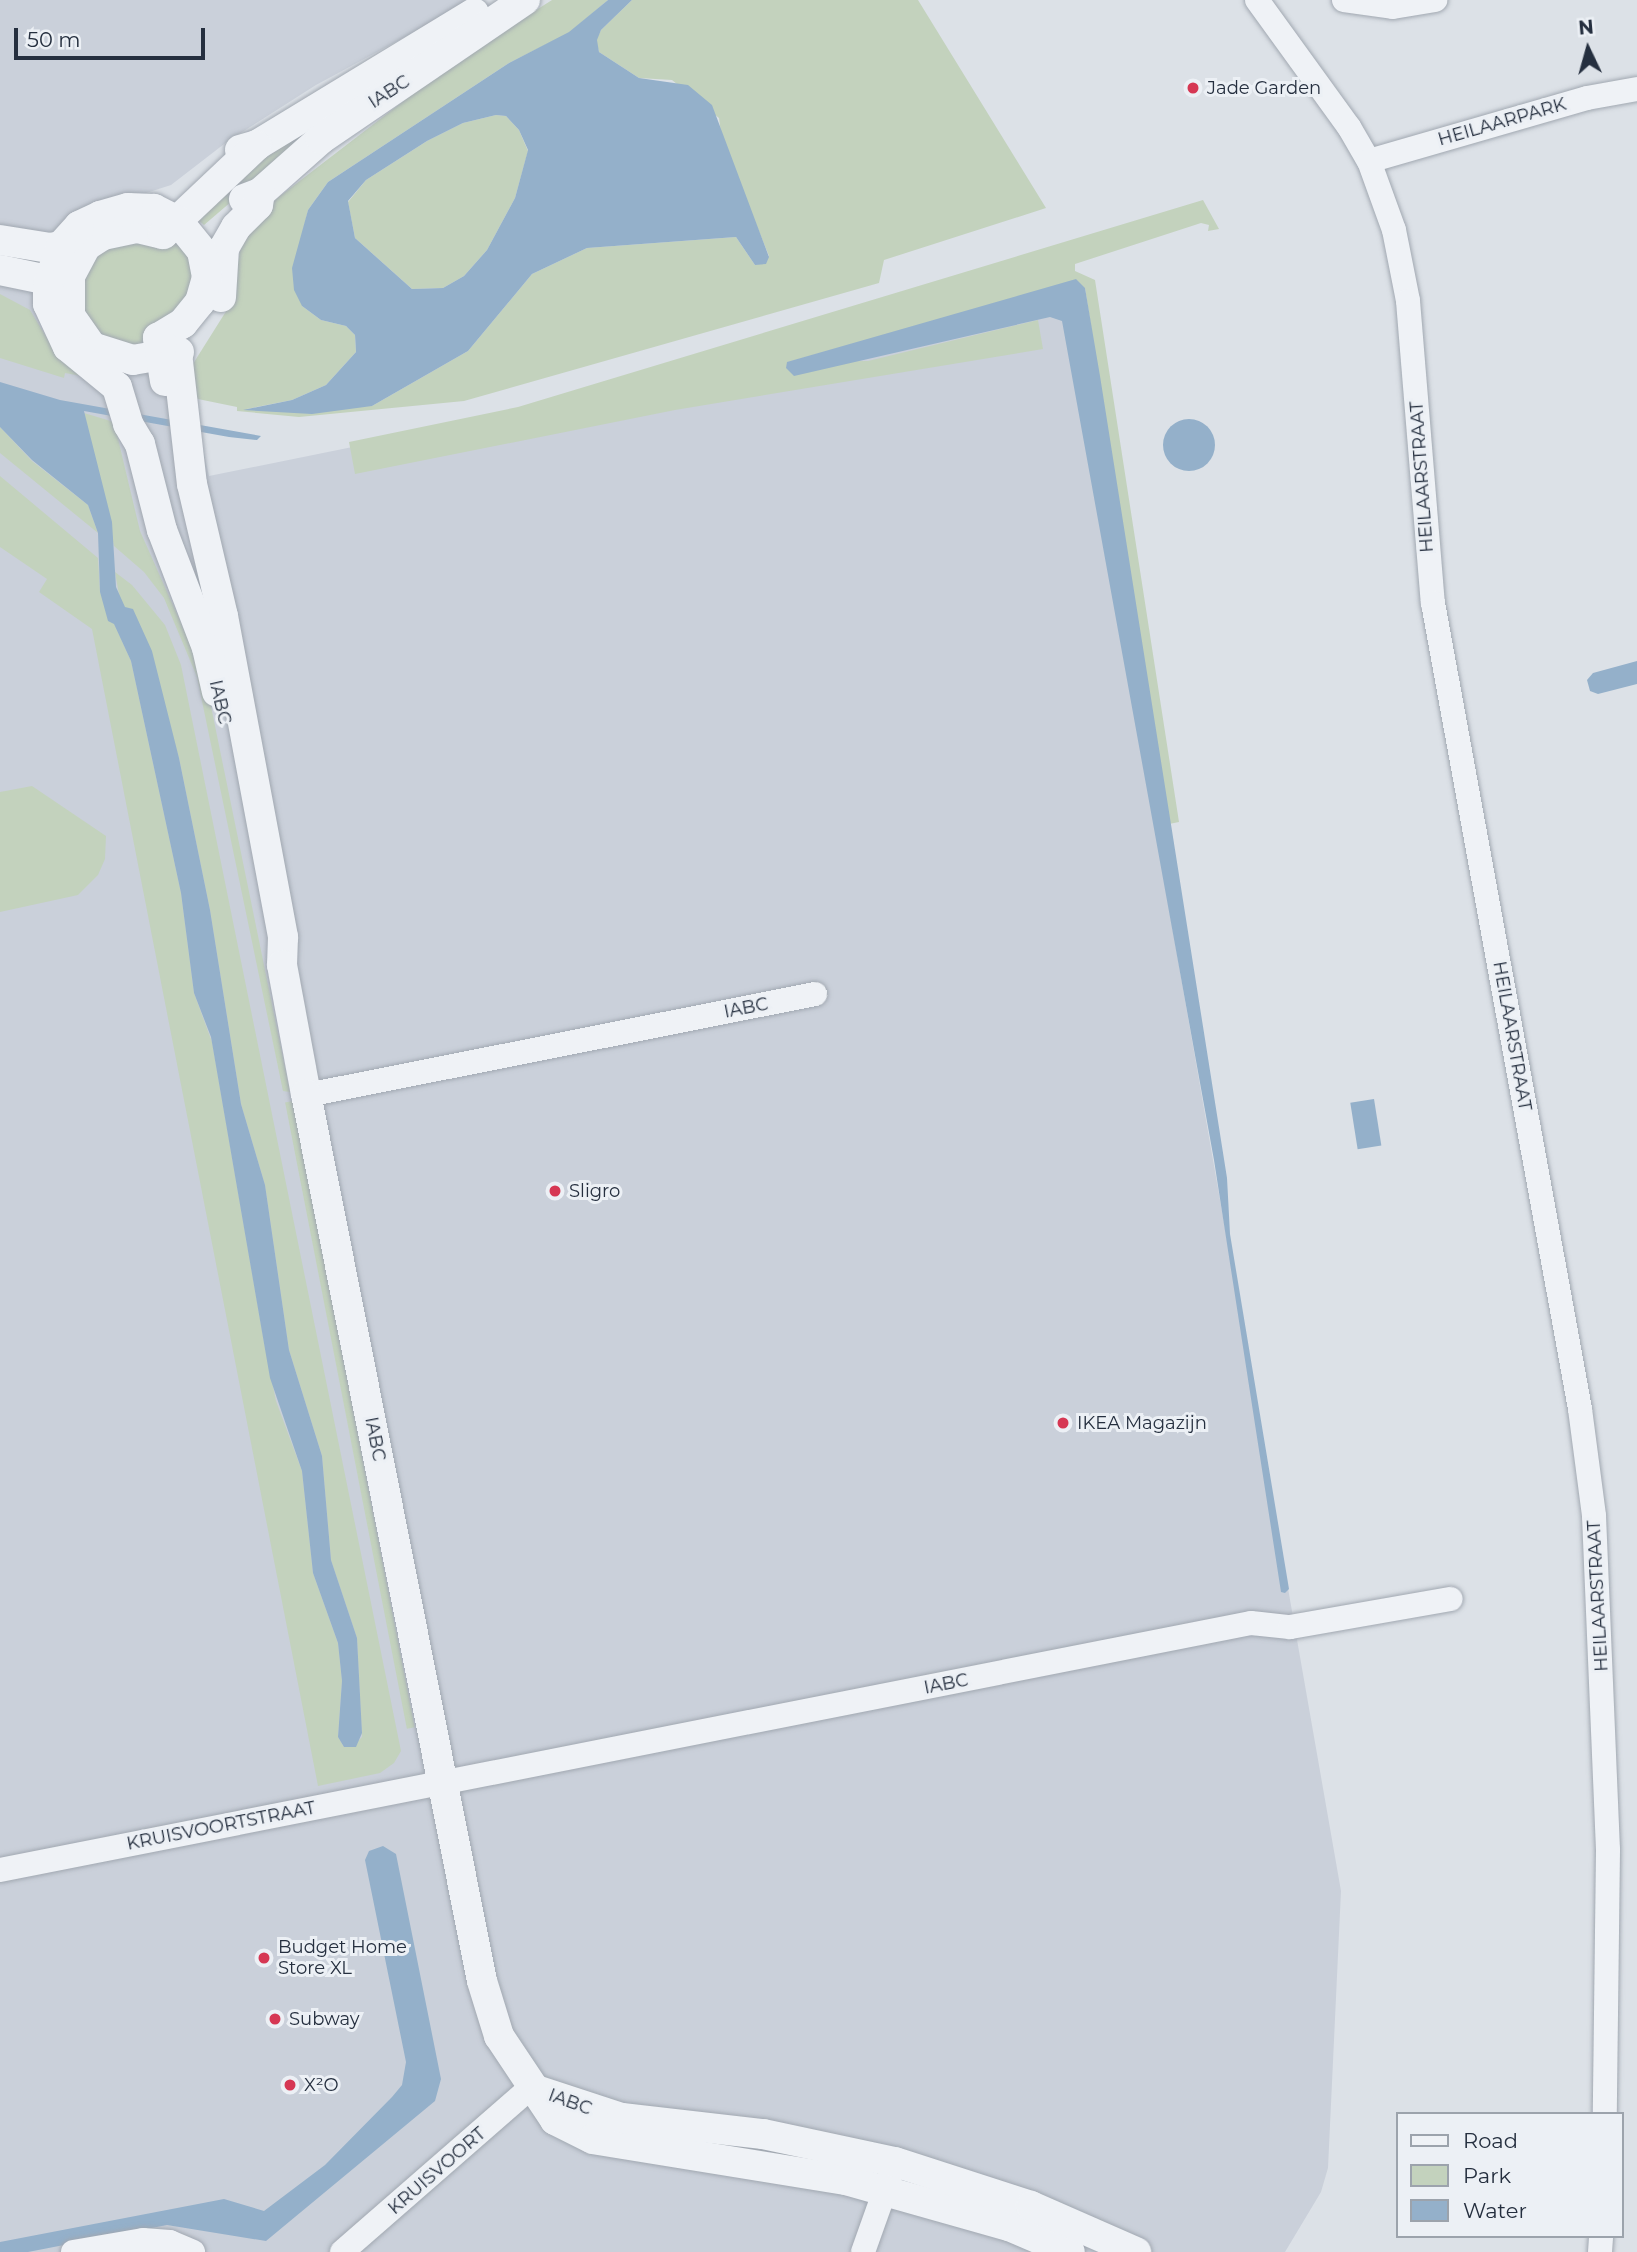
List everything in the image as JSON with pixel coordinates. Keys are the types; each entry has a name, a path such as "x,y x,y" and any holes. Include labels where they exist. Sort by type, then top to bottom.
{"street":[{"name":"IABC","path":"170,217 236,151 257,145 496,0"},
{"name":"IABC","path":"213,250 207,237 248,195 260,194 321,139 525,0"},
{"name":"HEILAARSTRAAT","path":"1257,0 1349,127 1368,161 1394,230 1408,301 1433,603 1589,1472 1598,1573 1608,1850 1605,2112"},
{"path":"1344,0 1394,7 1435,0"},
{"name":"HEILAARPARK","path":"1368,161 1587,98 1637,89"},
{"path":"128,208 170,217 213,250 200,302 183,323 158,338 169,356 117,377 83,337 55,290 61,246 79,226 100,216 128,208"},
{"path":"55,290 86,246 103,235 137,228 163,234 170,217"},
{"path":"0,240 50,248 61,246"},
{"path":"0,270 55,290"},
{"path":"0,285 55,290"},
{"name":"IABC","path":"169,356 182,434 180,467 192,484 223,616 280,924 282,965 307,1096 492,2018 530,2088 555,2120 593,2139 790,2169 887,2190 1009,2226 1070,2252"},
{"name":"IABC","path":"117,377 137,431 162,530 207,648 271,942 282,965"},
{"name":"IABC","path":"307,1096 815,994"},
{"name":"IABC","path":"443,1783 1251,1623 1290,1627 1451,1599"},
{"name":"KRUISVOORTSTRAAT","path":"0,1870 443,1783"},
{"name":"IABC","path":"530,2088 622,2118 763,2134 895,2162 1031,2206 1136,2252"},
{"name":"KRUISVOORT","path":"342,2252 530,2088"},
{"path":"863,2252 895,2162"},
{"path":"73,2252 143,2240 170,2242 193,2252"}],"shaded area":[{"path":"0,0 473,0 316,85 228,141 171,185 146,193 209,476 1063,303 1341,1891 1328,2168 1321,2192 1285,2252 0,2252"}],"green space":[{"path":"552,0 608,0 569,33 509,63 328,182 308,210 303,231 302,306 321,320 346,326 355,335 356,352 326,385 292,400 247,409 372,406 468,351 532,274 587,248 736,237 755,265 769,256 722,141 719,118 672,80 639,78 599,52 596,40 601,30 632,0 918,0 1046,208 884,260 879,283 464,401 299,417 237,411 237,407 193,398 191,367 230,305 243,235 271,203 453,63"},
{"path":"352,98 204,225 196,218 271,152"},
{"path":"496,115 506,116 519,130 528,151 515,198 487,250 464,276 443,288 412,289 355,238 348,202 366,180 427,141 463,123"},
{"path":"1203,200 1219,229 1208,231 1209,225 1201,223 1075,264 1075,271 1095,280 1179,822 1169,824 1085,288 982,308 788,362 868,361 1038,320 1043,349 675,410 355,474 349,442 518,407"},
{"path":"183,238 196,285 152,350 132,351 88,329 76,290 100,247"},
{"path":"0,294 30,310 50,343 87,377 65,373 64,378 0,358"},
{"path":"84,413 114,422 140,531 205,677 290,1092 283,1091 197,677 164,598 144,572 114,546"},
{"path":"0,427 32,461 88,505 98,533 0,453"},
{"path":"0,476 98,558 100,592 131,661 181,893 194,993 212,1042 276,1401 302,1471 313,1573 338,1643 342,1681 338,1737 344,1747 352,1747 362,1737 357,1638 331,1560 322,1456 289,1350 265,1185 241,1104 210,910 179,758 165,711 120,600 115,572 132,585 165,625 181,665 401,1751 394,1763 380,1773 318,1786 92,629 39,592 47,579 0,547"},
{"path":"32,786 106,836 105,859 98,875 78,895 0,912 0,792"},
{"path":"293,1101 415,1727 407,1729 285,1103"}],"water":[{"path":"608,0 632,0 601,30 597,40 599,52 639,78 688,85 712,105 769,257 766,264 755,265 736,237 587,248 532,274 468,351 372,406 312,414 243,410 292,400 326,385 356,352 355,335 346,326 321,320 302,306 294,290 292,268 308,210 328,182 509,63 569,32","holes":["496,115 506,116 519,130 528,150 515,198 487,250 464,276 443,288 412,289 355,238 348,201 366,180 427,141 463,123"]},
{"path":"1076,279 1085,288 1100,376 1227,1178 1230,1234 1289,1589 1285,1593 1281,1592 1214,1160 1062,321 1050,317 794,376 786,368 787,362"},
{"path":"0,382 60,400 261,436 257,440 229,437 84,411 112,522 116,587 125,607 133,609 152,651 179,758 210,910 241,1104 265,1185 289,1350 322,1456 331,1560 357,1638 362,1733 356,1747 344,1747 338,1737 342,1681 338,1643 313,1573 302,1471 270,1378 211,1037 194,993 181,893 131,661 114,624 108,621 100,592 98,533 88,505 32,460 0,427"},
{"path":"1189,419 1199,421 1207,427 1213,435 1213,455 1207,463 1199,469 1189,471 1179,469 1171,463 1165,455 1163,445 1165,435 1171,427 1179,421"},
{"path":"1637,661 1637,684 1598,694 1590,691 1587,680 1593,673"},
{"path":"1374,1099 1381,1145 1358,1149 1350,1103"},
{"path":"383,1846 396,1854 441,2079 435,2101 266,2241 167,2225 28,2252 0,2252 0,2242 224,2199 264,2211 325,2165 392,2097 402,2085 406,2062 365,1860 369,1851"}],"place":[{"name":"Jade Garden","path":"1193,88"},
{"name":"Sligro","path":"555,1191"},
{"name":"IKEA Magazijn","path":"1063,1423"},
{"name":"Budget Home Store XL","path":"264,1958"},
{"name":"Subway","path":"275,2019"},
{"name":"X²O","path":"290,2085"}]}
